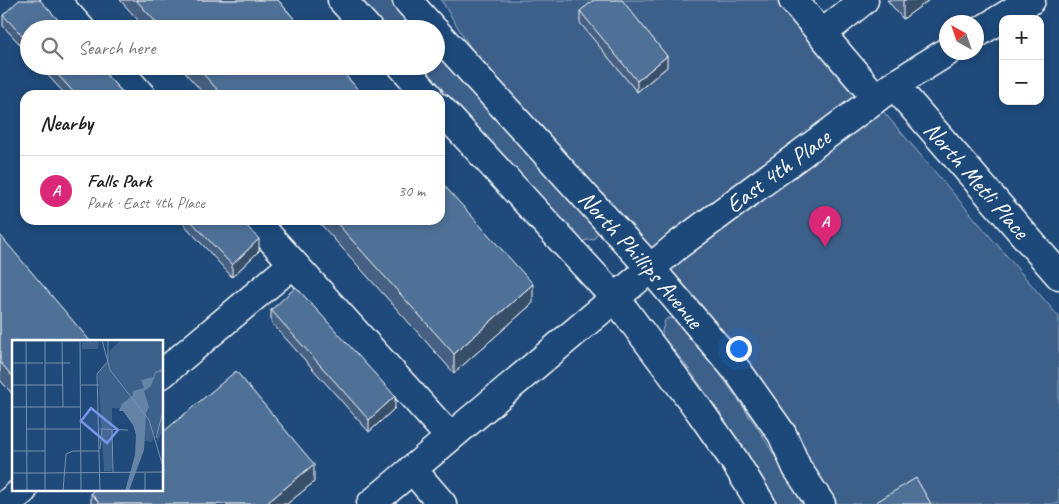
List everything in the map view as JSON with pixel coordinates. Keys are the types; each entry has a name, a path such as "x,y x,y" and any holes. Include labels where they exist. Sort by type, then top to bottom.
{"street":[{"path":"55,0 73,20"},
{"path":"342,0 360,20"},
{"path":"407,0 425,20"},
{"name":"North Metli Place","path":"794,0 822,34 885,92 1059,275"},
{"path":"822,34 864,0"},
{"path":"984,29 1031,0"},
{"name":"North Phillips Avenue","path":"445,42 651,269 739,372 782,434 797,468 821,504"},
{"name":"East 4th Place","path":"371,504 678,245 885,92 939,57"},
{"path":"123,75 137,90"},
{"path":"410,75 424,90"},
{"name":"North Phillips Avenue","path":"445,113 616,299 699,410 734,460 761,504"},
{"path":"258,225 450,437"},
{"path":"164,372 293,264"},
{"path":"412,469 442,504"}],"shaded area":[{"path":"360,0 390,0 409,20 379,20"},
{"path":"441,0 788,0 1059,317 1059,504 837,504 757,375 696,298 470,47"},
{"path":"445,60 596,226 598,232 594,239 583,241 577,237 445,92 445,90 429,75 445,75"},
{"path":"669,318 676,319 683,324 711,361 759,430 804,504 778,504 748,454 689,369 663,337 662,331 665,320"}],"building":[{"path":"19,0 40,0 58,20 20,20 20,33 3,15"},
{"path":"136,0 278,0 295,20 154,20"},
{"path":"594,0 622,0 667,56 637,81 580,11"},
{"path":"58,75 106,75 120,90 72,90"},
{"path":"204,75 345,75 359,90 218,90"},
{"path":"445,187 533,284 454,354 338,225 445,225"},
{"path":"195,225 246,225 259,239 232,265"},
{"path":"0,235 89,340 12,340 12,376 0,362"},
{"path":"296,287 395,396 369,420 271,310"},
{"path":"236,371 314,464 266,504 100,504 92,492 164,492 164,431"},
{"path":"916,478 931,504 873,504"}],"place":[{"name":"Falls Park","path":"825,247"}]}
